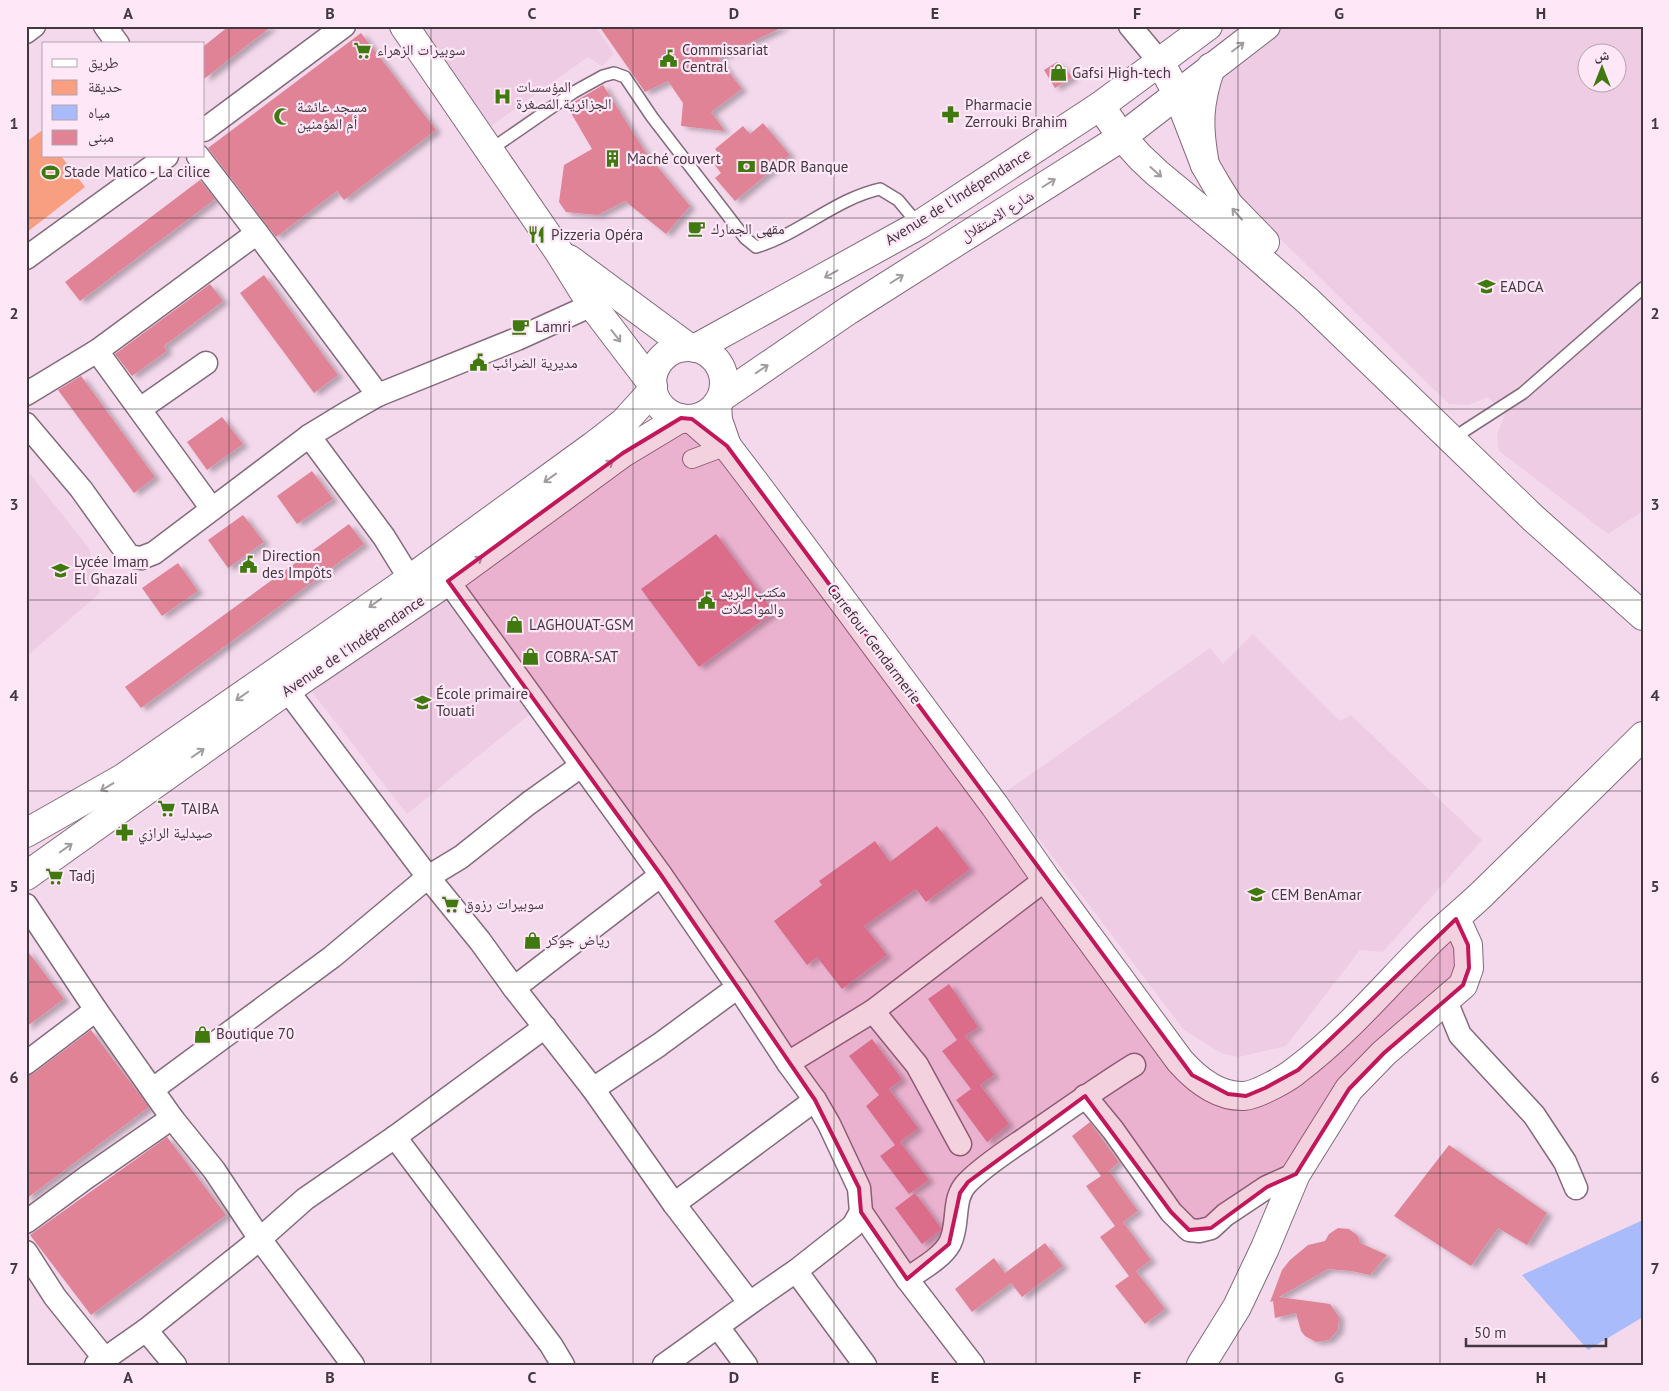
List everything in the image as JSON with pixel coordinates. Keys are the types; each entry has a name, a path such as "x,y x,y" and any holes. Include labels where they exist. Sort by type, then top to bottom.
{"main road":[{"name":"Carrefour Gendarmerie","path":"404,26 560,252 592,305 653,388 656,399 671,414 686,418 718,442 727,446 995,806 1046,879 1180,1061 1192,1075 1207,1085 1228,1094 1246,1096 1281,1081 1298,1070 1643,736"},
{"name":"Avenue de l'Indépendance","path":"692,347 919,225 1100,106 1208,26"},
{"name":"شارع الاستقلال","path":"719,401 849,310 1122,137 1266,26"},
{"path":"1160,62 1178,95 1205,165 1230,205 1249,227 1464,431 1613,570 1643,595"},
{"path":"1205,165 1200,140 1200,114 1203,89 1211,67"},
{"path":"1100,106 1122,137 1156,173 1243,244 1308,301 1533,518 1643,616"},
{"path":"560,252 692,347 705,351 714,358 724,376 724,387 719,401 718,420 727,446"},
{"path":"653,388 654,374 658,363 676,349 692,347"},
{"name":"Avenue de l'Indépendance","path":"26,833 122,778 410,579 624,422 653,388"},
{"path":"686,418 710,412 719,401"},
{"name":"Avenue de l'Indépendance","path":"26,876 287,690 448,581 623,453 686,418"},
{"path":"1201,1365 1237,1307 1265,1248 1296,1174 1349,1089 1384,1053 1425,1016 1446,1002 1463,985 1469,968 1468,945 1456,919"}],"street":[{"path":"26,32 34,26"},
{"path":"105,26 117,42"},
{"path":"205,129 344,26"},
{"path":"1130,26 1160,62"},
{"path":"26,258 164,158"},
{"path":"200,158 378,395"},
{"path":"26,394 97,351 257,233"},
{"path":"26,424 81,489 129,556 141,558 154,553 309,436 378,395 517,339 592,305"},
{"path":"97,351 212,509"},
{"path":"140,409 206,363"},
{"path":"309,436 384,537 410,579"},
{"path":"692,459 727,446"},
{"path":"448,581 661,875 815,1100 829,1124 859,1188 861,1212 907,1279 973,1365"},
{"path":"287,690 428,878 480,941 514,988 545,1026 674,1204 749,1302"},
{"path":"153,1089 332,957 428,878 461,857 581,766"},
{"path":"514,988 661,875"},
{"path":"788,1063 873,1011 1046,879"},
{"path":"26,905 96,1010 172,1118 214,1170 260,1239 354,1365"},
{"path":"593,1090 659,1045 738,987"},
{"path":"1446,1002 1460,1035 1534,1115 1565,1162 1576,1188"},
{"path":"26,1063 96,1010"},
{"path":"873,1011 917,1065 960,1144"},
{"path":"26,1252 54,1297 100,1362 146,1330 260,1239 305,1198 396,1137 545,1026"},
{"path":"907,1279 943,1252 949,1244 953,1236 956,1208 960,1193 968,1182 1085,1096 1134,1065"},
{"path":"1085,1096 1113,1130 1171,1212 1189,1230 1199,1231 1211,1228 1225,1215 1267,1187 1296,1174"},
{"path":"674,1204 815,1100"},
{"path":"26,1222 172,1118"},
{"path":"396,1137 546,1338 563,1365"},
{"path":"664,1365 718,1327 749,1302 796,1271 853,1226 861,1212"},
{"path":"796,1271 865,1365"},
{"path":"718,1327 746,1365"},
{"path":"146,1330 176,1365"}],"lane":[{"path":"490,150 574,92 603,76 614,73 625,77 652,117 745,238 756,247 771,242 838,204 880,189 898,200 919,225"},
{"path":"1464,431 1523,394 1643,288"}],"highlighted area":[{"path":"681,418 692,419 727,446 756,484 1192,1075 1228,1094 1246,1096 1298,1070 1456,919 1468,945 1469,968 1463,985 1384,1053 1349,1089 1296,1174 1267,1187 1211,1228 1189,1230 1171,1212 1085,1096 968,1182 960,1193 949,1244 907,1279 861,1212 859,1188 815,1100 661,875 448,581 623,453"}],"shaded area":[{"name":"المؤسسات الجزائرية المصغرة","path":"422,26 595,26 614,54 602,66 588,57 491,126"},
{"name":"EADCA","path":"1285,26 1643,26 1643,511 1608,534 1499,451 1497,434 1505,415 1488,397 1468,405 1449,404 1218,178 1210,147 1213,94 1221,72"},
{"name":"Lycée Imam El Ghazali","path":"26,469 89,548 100,593 26,657"},
{"name":"École primaire Touati","path":"444,594 530,714 407,814 312,692"},
{"name":"CEM BenAmar","path":"1253,634 1340,721 1351,715 1482,840 1383,952 1360,950 1286,1046 1239,1057 1221,1053 1184,1030 1004,793 1210,648 1223,664"}],"green space":[{"name":"Stade Matico - La cilice","path":"41,131 42,158 63,158 85,187 26,233 26,142"}],"water":[{"path":"1643,1220 1643,1317 1588,1350 1522,1275"}],"building":[{"path":"229,26 272,26 205,78 205,45"},
{"name":"Commissariat Central","path":"599,26 785,26 718,58 742,89 711,112 725,131 681,126 683,103 668,81 645,92"},
{"path":"361,33 436,130 344,200 337,191 276,237 208,148"},
{"name":"Gafsi High-tech","path":"1057,62 1073,77 1055,88 1044,70"},
{"name":"Maché couvert","path":"603,85 646,153 690,206 666,234 625,201 598,215 566,212 559,202 564,165 592,149 567,106"},
{"name":"BADR Banque","path":"763,123 790,155 735,201 715,178 721,173 711,160 719,154 715,149 743,126 750,134"},
{"path":"200,180 215,199 80,301 65,282"},
{"path":"264,275 338,375 314,393 240,293"},
{"path":"210,284 223,301 164,346 167,351 132,376 115,354"},
{"path":"81,376 155,477 134,493 58,390"},
{"path":"222,417 243,444 207,470 187,442"},
{"path":"312,471 333,499 297,524 277,496"},
{"path":"243,515 264,542 228,568 208,540"},
{"path":"349,524 364,544 141,708 125,687"},
{"name":"مكتب البريد والمواصلات","path":"716,534 774,612 699,667 641,589"},
{"path":"178,563 198,591 162,616 142,588"},
{"path":"937,826 970,869 926,902 916,889 864,926 887,955 842,989 817,957 807,965 774,921 822,885 819,881 875,841 890,862"},
{"path":"26,949 64,999 26,1027"},
{"path":"949,984 978,1027 965,1036 994,1075 980,1085 1009,1124 987,1142 956,1100 971,1089 942,1051 957,1040 928,999"},
{"path":"91,1030 149,1107 26,1199 26,1076 34,1073"},
{"path":"872,1039 902,1079 889,1089 918,1128 900,1142 929,1180 909,1194 880,1156 895,1145 866,1106 879,1095 849,1056"},
{"path":"1090,1122 1119,1162 1109,1171 1138,1211 1123,1222 1151,1260 1136,1271 1165,1309 1145,1324 1115,1286 1129,1276 1100,1237 1115,1226 1086,1186 1101,1176 1072,1136"},
{"path":"167,1137 226,1215 91,1315 30,1235"},
{"path":"1449,1145 1547,1213 1527,1245 1498,1228 1471,1266 1394,1216"},
{"path":"915,1193 941,1228 941,1230 922,1244 895,1208"},
{"path":"1338,1228 1349,1229 1358,1236 1360,1243 1387,1255 1370,1275 1328,1269 1279,1297 1330,1304 1339,1317 1338,1330 1329,1340 1316,1342 1305,1336 1301,1331 1296,1313 1275,1318 1273,1301 1270,1302 1282,1270 1290,1260 1308,1245 1325,1241 1329,1234"},
{"path":"1045,1243 1063,1266 1022,1297 1011,1283 972,1312 955,1289 994,1258 1005,1273"}],"place":[{"name":"سوبيرات الزهراء","path":"363,50"},
{"name":"Commissariat Central","path":"668,59"},
{"name":"Gafsi High-tech","path":"1058,73"},
{"name":"المؤسسات الجزائرية المصغرة","path":"502,96"},
{"name":"Pharmacie Zerrouki Brahim","path":"951,114"},
{"name":"مسجد عائشة أم المؤمنين","path":"283,116"},
{"name":"Maché couvert","path":"613,159"},
{"name":"BADR Banque","path":"746,167"},
{"name":"Stade Matico - La cilice","path":"50,172"},
{"name":"مقهى الجمارك","path":"697,229"},
{"name":"Pizzeria Opéra","path":"537,235"},
{"name":"EADCA","path":"1486,287"},
{"name":"Lamri","path":"521,327"},
{"name":"مديرية الضرائب","path":"478,363"},
{"name":"Direction des Impôts","path":"248,565"},
{"name":"Lycée Imam El Ghazali","path":"60,571"},
{"name":"مكتب البريد والمواصلات","path":"707,601"},
{"name":"LAGHOUAT-GSM","path":"515,625"},
{"name":"COBRA-SAT","path":"531,657"},
{"name":"École primaire Touati","path":"422,703"},
{"name":"TAIBA","path":"167,809"},
{"name":"صيدلية الرازي","path":"124,833"},
{"name":"Tadj","path":"55,876"},
{"name":"CEM BenAmar","path":"1257,895"},
{"name":"سوبيرات رزوق","path":"450,904"},
{"name":"رياض جوكر","path":"532,940"},
{"name":"Boutique 70","path":"202,1034"}]}
